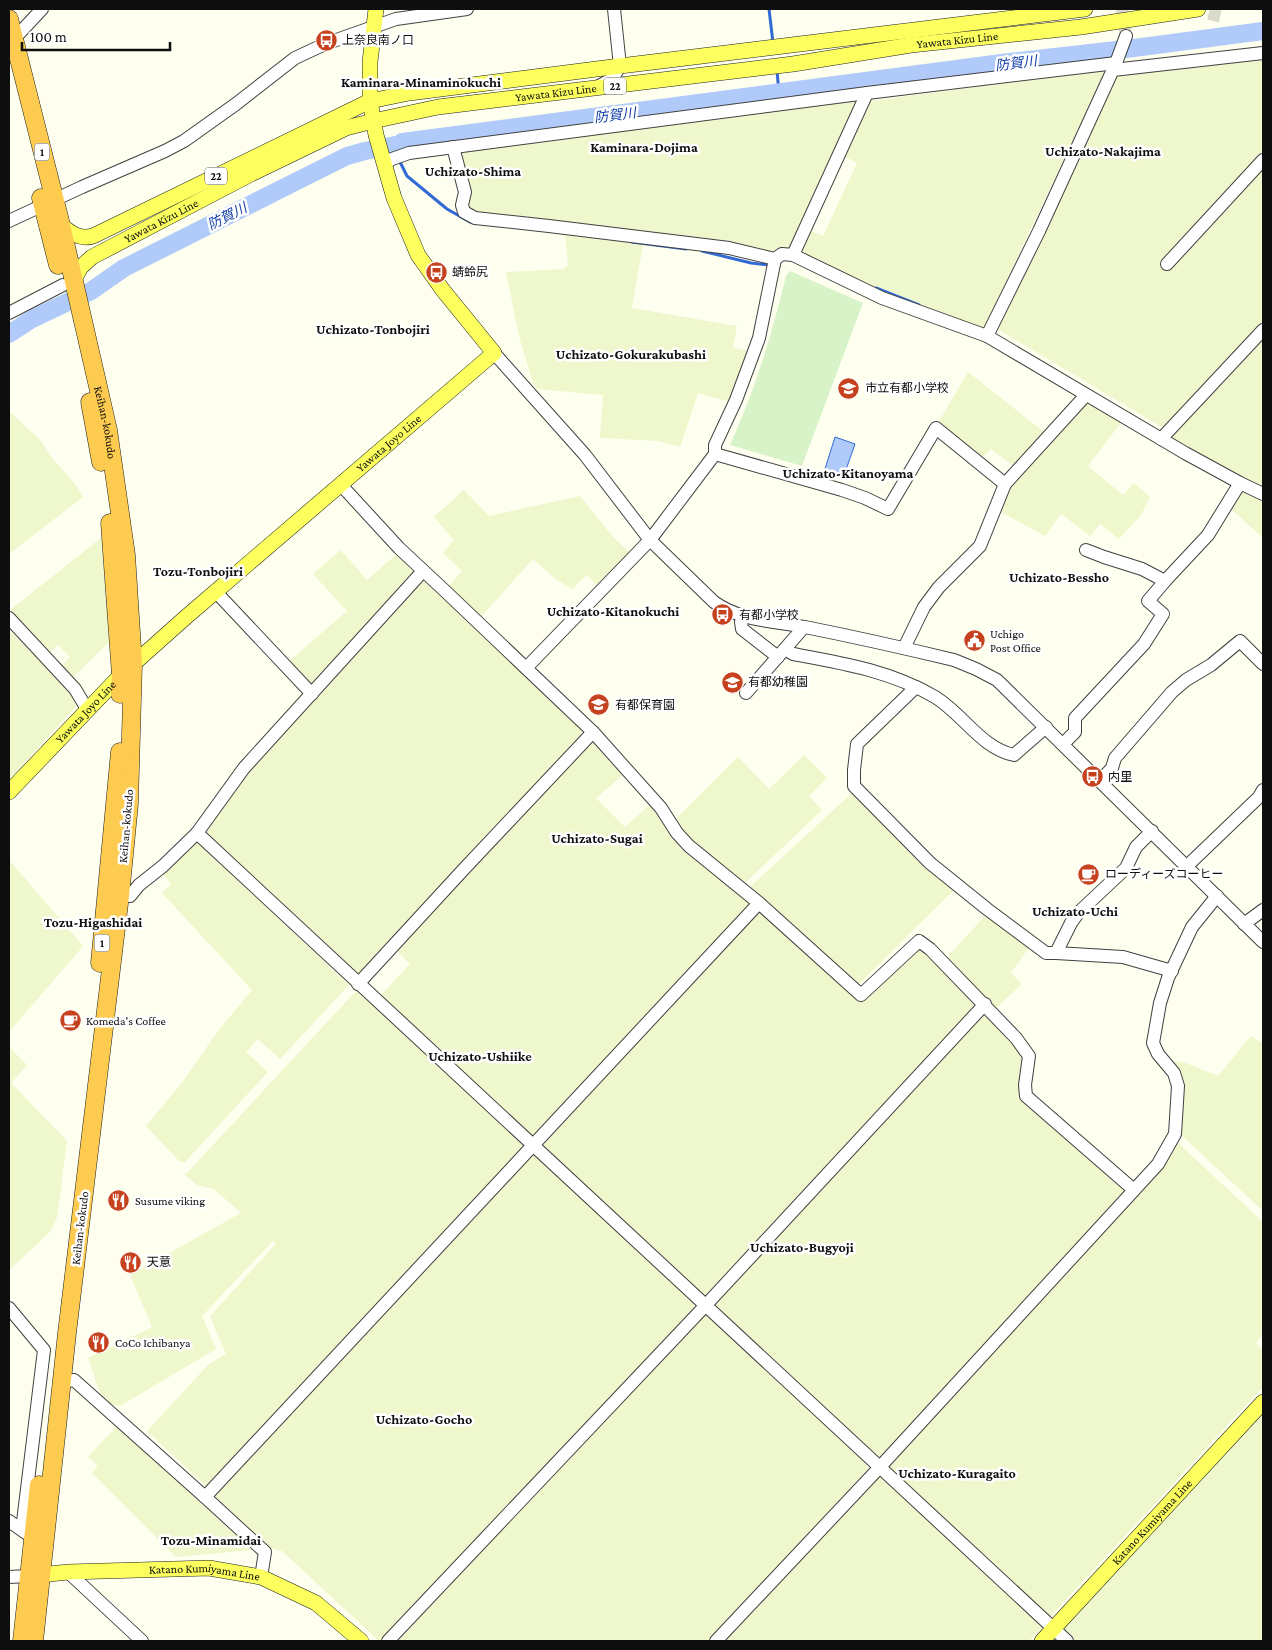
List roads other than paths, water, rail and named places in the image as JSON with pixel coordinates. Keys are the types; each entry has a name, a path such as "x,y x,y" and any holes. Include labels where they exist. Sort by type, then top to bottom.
{"highway":[{"name":"Keihan-kokudo","path":"9,19 49,203 75,309 109,506 127,670 129,804 120,895 61,1382 35,1575 22,1641"},
{"name":"Keihan-kokudo","path":"9,66 49,203 61,225 68,285"},
{"name":"Keihan-kokudo","path":"34,1641 35,1575 27,1534 70,1231 107,895 127,670"}],"main road":[{"path":"376,9 370,62 370,101 374,128 394,198 418,255 442,289 494,354"},
{"name":"Yawata Kizu Line","path":"61,225 77,236 88,238 93,236 370,101 409,93 1085,9"},
{"name":"Yawata Kizu Line","path":"68,285 81,267 92,257 346,128 374,128 438,107 792,64 911,45 1081,27 1198,9"},
{"name":"Yawata Joyo Line","path":"9,792 87,709 127,670 494,354"},
{"name":"Katano Kumiyama Line","path":"1042,1641 1263,1402"},
{"name":"Katano Kumiyama Line","path":"35,1575 68,1572 209,1568 261,1577 316,1603 361,1641"}],"street":[{"path":"14,39 42,9"},
{"path":"9,222 184,141 236,104 295,58 325,44 396,19 466,9"},
{"path":"594,88 612,79 620,66 614,9"},
{"path":"987,336 1039,231 1115,67 1126,36"},
{"path":"384,165 392,159 409,153 867,93 1263,53"},
{"path":"793,255 867,93"},
{"path":"453,147 465,192 462,205 464,212 475,218 729,248 775,259"},
{"path":"1167,264 1263,160"},
{"path":"526,668 650,540 715,454 716,445 736,400 759,338 775,259 782,254 793,255 882,298 987,336 1161,439 1263,494"},
{"path":"9,313 68,285"},
{"path":"1161,439 1263,330"},
{"path":"494,354 585,455 650,540 723,609 744,616 804,627 954,660 997,680 1263,942"},
{"path":"904,648 924,607 980,546 1005,484 1086,395"},
{"path":"715,454 842,490 888,509 936,428 1005,484"},
{"path":"1063,744 1075,732 1075,718 1144,644 1162,614 1148,601 1208,535 1240,483"},
{"path":"341,485 423,571 593,732 662,808 677,833 759,903 861,995 919,941 985,1004 1016,1038 1029,1056 1025,1085 1026,1096 1134,1190"},
{"path":"1086,550 1142,569 1165,581"},
{"path":"120,895 130,896 139,885 163,866 197,834 244,768 423,571"},
{"path":"216,592 312,694"},
{"path":"744,616 741,622 742,629 781,653 865,668 916,687 937,698 994,748 1006,753 1014,755 1046,727"},
{"path":"9,618 75,689 87,709"},
{"path":"746,693 804,627"},
{"path":"1100,781 1112,768 1115,758 1172,692 1186,680 1211,665 1240,641 1263,664"},
{"path":"916,687 857,744 854,786 937,869 1046,953 1123,957 1172,971"},
{"path":"358,984 593,732"},
{"path":"1186,867 1259,797 1263,790"},
{"path":"1056,953 1070,923 1078,913 1126,868 1136,847 1152,831"},
{"path":"197,834 1067,1641"},
{"path":"716,1641 879,1468 1158,1164 1175,1134 1178,1086 1174,1073 1158,1054 1153,1043 1160,1003 1192,927 1216,896"},
{"path":"206,1497 759,903"},
{"path":"1244,924 1263,910"},
{"path":"388,1641 705,1306 985,1004"},
{"path":"9,1308 44,1350 27,1534"},
{"path":"61,1382 74,1380 265,1552 261,1577"},
{"path":"9,1521 27,1534"},
{"path":"68,1572 142,1641"},
{"path":"9,1577 35,1575"}],"water":[{"path":"835,437 855,444 843,478 824,472"}],"waterway":[{"path":"769,9 773,43"},
{"name":"防賀川","path":"9,334 32,319 91,291 124,268 347,156 402,142 1009,62 1263,31"},
{"path":"777,71 779,93"},
{"path":"395,144 397,154"},
{"path":"399,160 407,176 447,209 470,222"},
{"path":"632,242 686,249"},
{"path":"702,251 751,263 769,265 770,263"},
{"path":"876,288 919,305"}],"tunnel":[{"path":"1122,9 1126,36"},
{"path":"1213,21 1216,9"}],"place":[{"name":"上奈良南ノ口","path":"326,40"},
{"name":"蜻蛉尻","path":"436,272"},
{"name":"市立有都小学校","path":"849,388"},
{"name":"有都小学校","path":"723,615"},
{"name":"Uchigo Post Office","path":"974,641"},
{"name":"有都幼稚園","path":"732,682"},
{"name":"有都保育園","path":"599,705"},
{"name":"内里","path":"1092,777"},
{"name":"ローディーズコーヒー","path":"1089,874"},
{"name":"Komeda's Coffee","path":"70,1021"},
{"name":"Susume viking","path":"119,1201"},
{"name":"天意","path":"131,1262"},
{"name":"CoCo Ichibanya","path":"99,1343"}],"district":[{"name":"Kaminara-Minaminokuchi","path":"421,82"},
{"name":"Kaminara-Dojima","path":"644,147"},
{"name":"Uchizato-Nakajima","path":"1103,151"},
{"name":"Uchizato-Shima","path":"473,171"},
{"name":"Uchizato-Tonbojiri","path":"373,329"},
{"name":"Uchizato-Gokurakubashi","path":"631,354"},
{"name":"Uchizato-Kitanoyama","path":"848,473"},
{"name":"Tozu-Tonbojiri","path":"198,571"},
{"name":"Uchizato-Bessho","path":"1059,577"},
{"name":"Uchizato-Kitanokuchi","path":"613,611"},
{"name":"Uchizato-Sugai","path":"597,838"},
{"name":"Uchizato-Uchi","path":"1075,911"},
{"name":"Tozu-Higashidai","path":"93,922"},
{"name":"Uchizato-Ushiike","path":"480,1056"},
{"name":"Uchizato-Bugyoji","path":"802,1247"},
{"name":"Uchizato-Gocho","path":"424,1419"},
{"name":"Uchizato-Kuragaito","path":"957,1473"},
{"name":"Tozu-Minamidai","path":"211,1540"}]}
